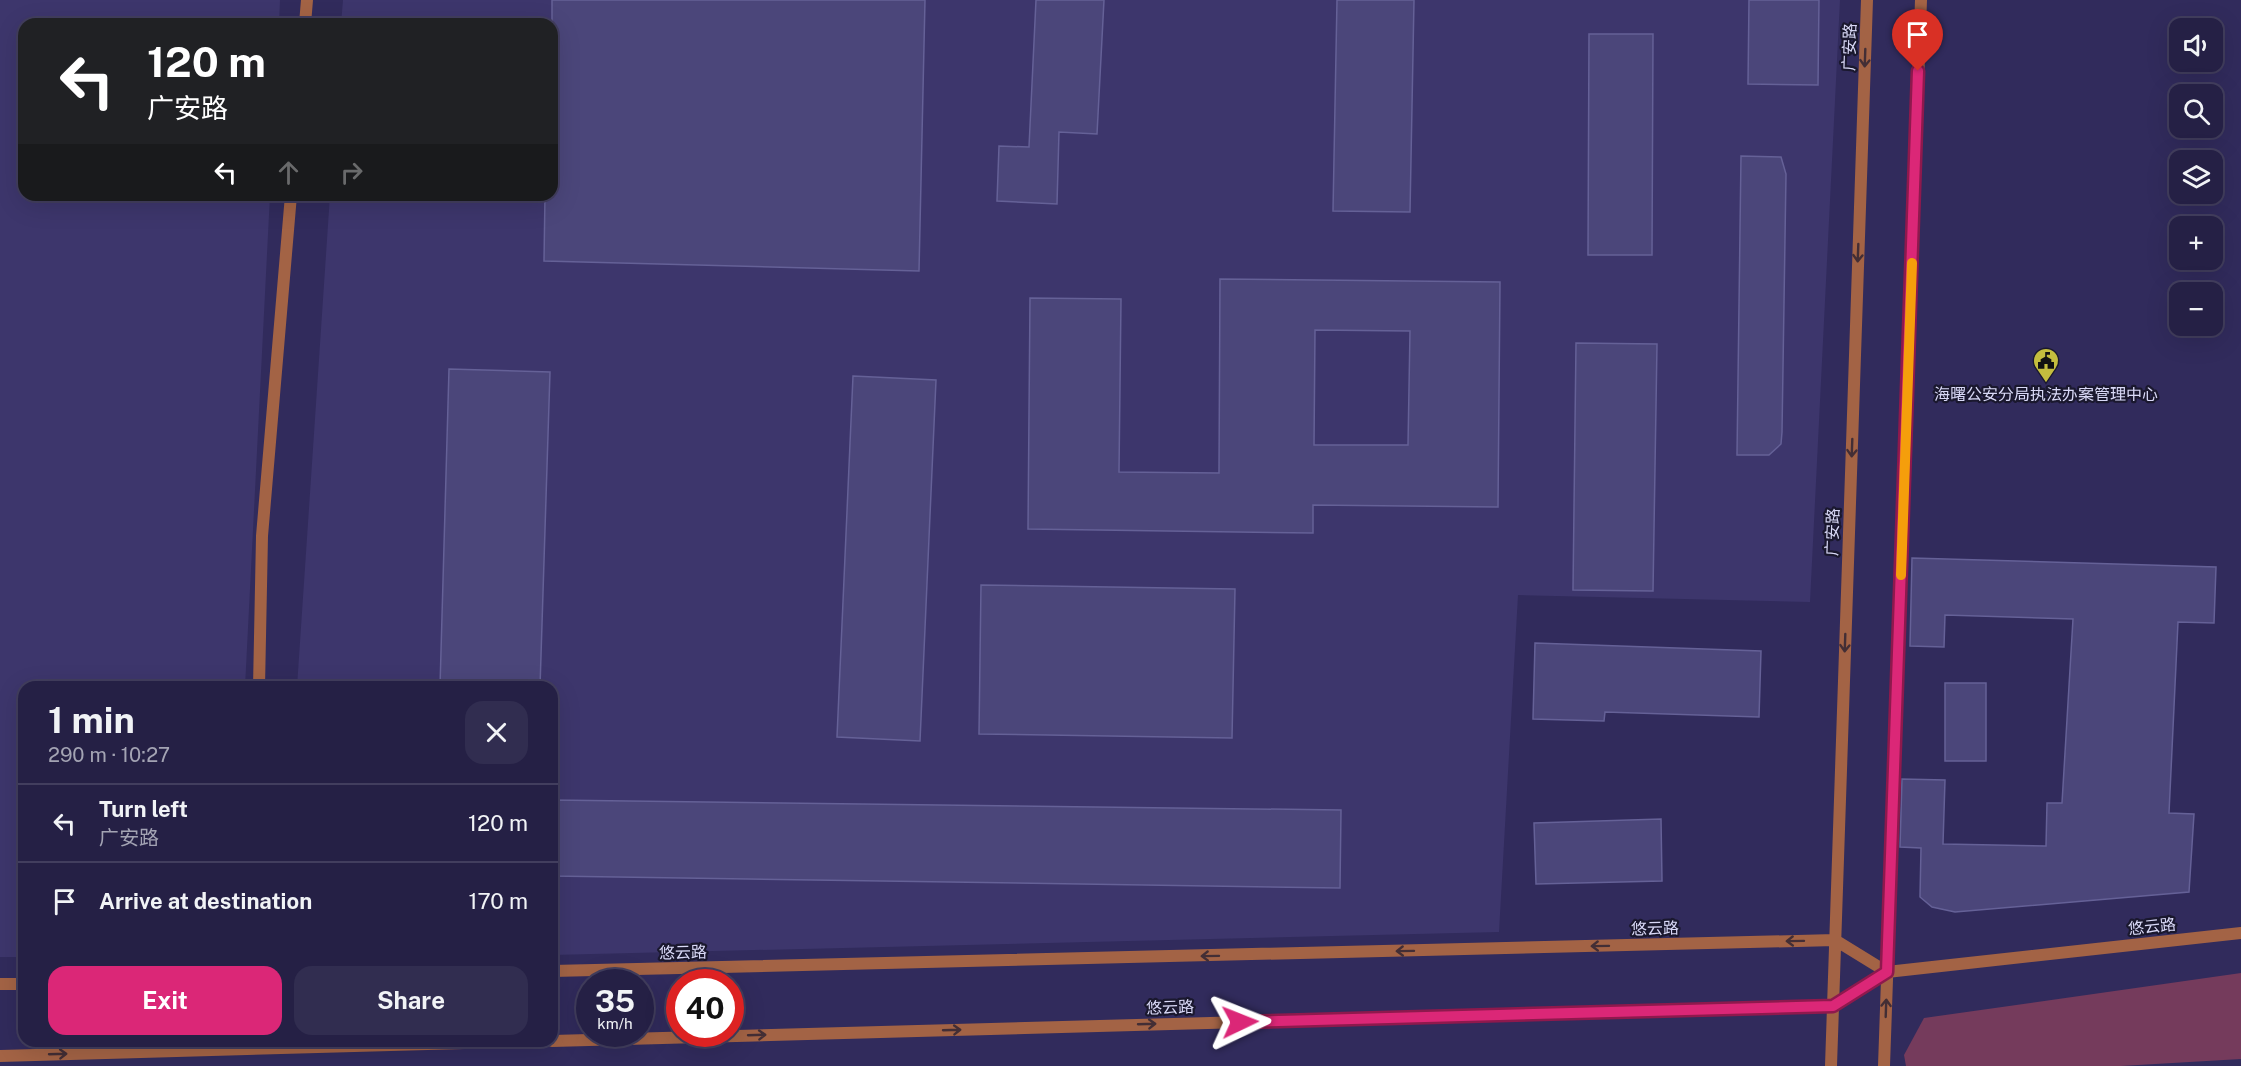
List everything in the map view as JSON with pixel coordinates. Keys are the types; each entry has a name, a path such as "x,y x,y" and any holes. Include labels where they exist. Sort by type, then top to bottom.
{"street":[{"path":"306,18 307,0"},
{"name":"广安路","path":"1831,1066 1867,0"},
{"path":"1884,1066 1921,0"},
{"path":"259,681 262,536 290,201"},
{"name":"悠云路","path":"558,1041 1833,1006 1887,972 2241,933"},
{"path":"1835,940 1887,972"},
{"name":"悠云路","path":"558,971 1835,940"},
{"path":"0,984 18,984"},
{"path":"0,1056 320,1047"}],"shaded area":[{"path":"0,0 280,0 279,18 18,18 18,201 270,201 245,681 18,681 18,957 0,957"},
{"path":"343,0 1840,0 1810,602 1518,595 1499,932 558,955 558,681 297,681 330,201 558,201 558,18 342,18"},
{"path":"2241,973 2241,1059 2121,1066 1906,1066 1904,1055 1924,1018"}],"building":[{"path":"552,0 925,0 919,271 544,261 545,201 558,201 558,18 552,18"},
{"path":"1036,0 1104,0 1097,134 1059,132 1057,204 997,201 999,146 1029,147"},
{"path":"1337,0 1414,0 1410,212 1333,211"},
{"path":"1749,0 1819,0 1818,85 1748,84"},
{"path":"1589,34 1653,34 1652,255 1588,255"},
{"path":"1741,156 1781,157 1786,174 1782,432 1781,444 1769,455 1737,455"},
{"path":"1220,279 1500,282 1498,507 1313,505 1313,533 1028,529 1030,298 1121,299 1119,472 1219,473","holes":["1315,330 1410,331 1408,445 1314,445"]},
{"path":"1576,343 1657,344 1653,591 1573,590"},
{"path":"449,369 550,372 540,681 440,681"},
{"path":"853,376 936,380 920,741 837,737"},
{"path":"1912,558 2216,567 2214,623 2178,622 2169,813 2194,814 2189,892 1955,912 1932,907 1920,897 1921,848 1900,847 1902,779 1945,780 1943,844 2046,846 2047,803 2062,803 2073,619 1945,615 1944,647 1910,646"},
{"path":"981,585 1235,589 1232,738 979,734"},
{"path":"1535,643 1761,651 1759,717 1605,712 1604,721 1533,719"},
{"path":"1945,683 1986,683 1986,761 1945,761"},
{"path":"558,800 1341,810 1340,888 558,876"},
{"path":"1661,819 1662,881 1536,884 1534,823"}],"slow traffic":[{"path":"1901,575 1912,263"}],"place":[{"name":"海曙公安分局执法办案管理中心","path":"2046,384"}],"route":[{"path":"1240,1022 1833,1006 1887,972 1918,71"}]}
